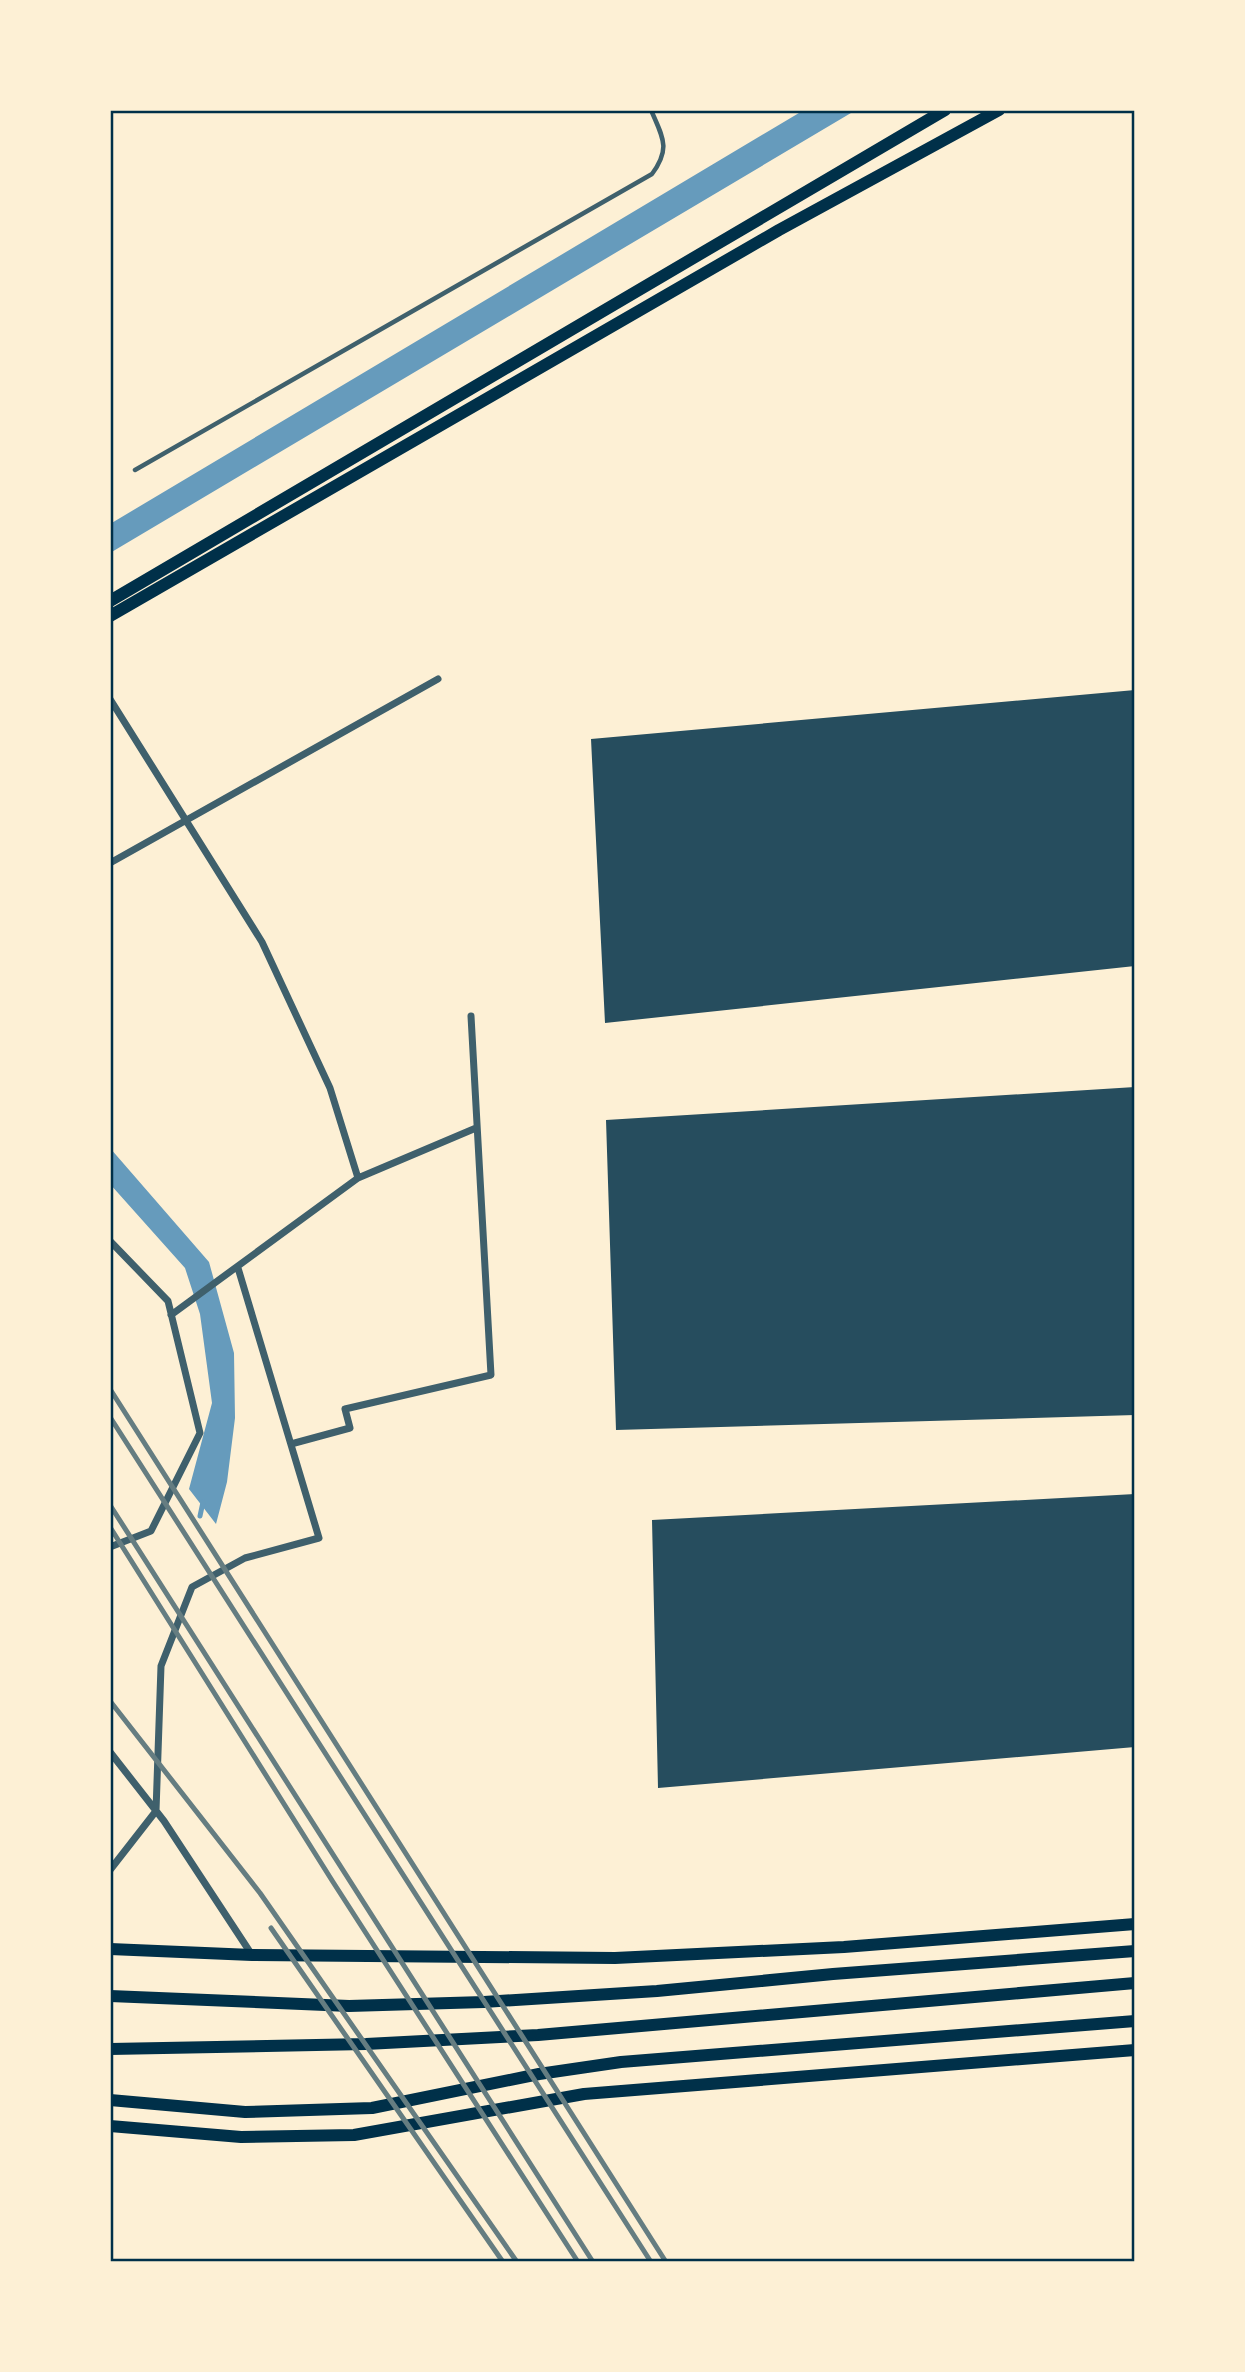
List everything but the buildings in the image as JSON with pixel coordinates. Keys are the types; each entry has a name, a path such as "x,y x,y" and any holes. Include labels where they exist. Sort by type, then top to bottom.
{"main road":[{"path":"110,601 945,110"},
{"path":"110,616 767,236 999,110"},
{"path":"110,1949 253,1955 615,1958 719,1955 1135,1924"},
{"path":"110,1996 362,2006 545,1999 1135,1951"},
{"path":"110,2049 366,2044 538,2035 1135,1983"},
{"path":"110,2100 270,2113 372,2109 539,2074 621,2062 1135,2021"},
{"path":"110,2126 241,2137 355,2135 584,2094 1135,2050"}],"street":[{"path":"110,863 438,679"},
{"path":"110,699 262,942 330,1088 358,1178"},
{"path":"290,1444 349,1428 345,1409 491,1375 471,1016"},
{"path":"171,1315 358,1178 476,1129"},
{"path":"110,1241 168,1301 200,1433 151,1531 110,1547"},
{"path":"110,1870 156,1811 161,1666 192,1587 245,1558 318,1538 238,1268"},
{"path":"110,1752 156,1811 253,1955"}],"lane":[{"path":"135,470 652,174 663,159 664,140 651,110"}],"water":[{"path":"804,110 856,110 110,553 110,524"},
{"path":"110,1148 209,1262 234,1353 235,1418 227,1482 216,1524 189,1489 212,1403 200,1314 185,1268 110,1184"}],"waterway":[{"path":"200,1516 203,1502"}],"railway":[{"path":"110,1389 666,2262"},
{"path":"110,1417 651,2262"},
{"path":"110,1505 593,2262"},
{"path":"110,1527 333,1882 578,2262"},
{"path":"110,1701 260,1893 517,2262"},
{"path":"271,1928 503,2262"}]}
